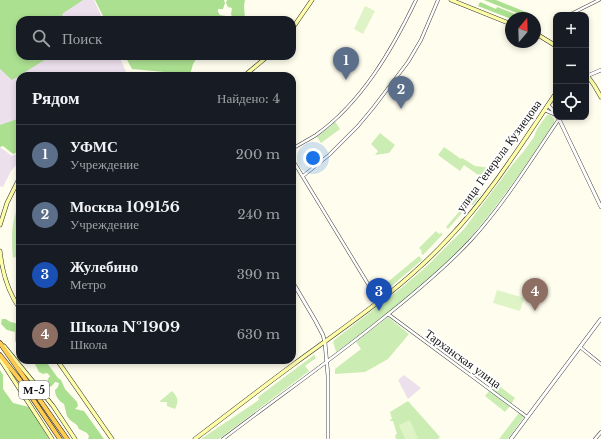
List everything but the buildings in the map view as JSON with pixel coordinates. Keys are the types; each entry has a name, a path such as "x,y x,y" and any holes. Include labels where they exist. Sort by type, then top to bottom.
{"highway":[{"name":"М-5","path":"0,342 67,439"},
{"name":"М-5","path":"0,354 20,380 60,439"}],"main road":[{"path":"296,23 312,0"},
{"path":"451,0 505,22"},
{"path":"541,37 553,44"},
{"path":"249,72 263,60"},
{"path":"589,79 601,97"},
{"name":"улица Генерала Кузнецова","path":"195,439 379,302 426,261 463,223 504,171 553,98"},
{"path":"0,225 7,203 16,185"},
{"path":"0,251 1,264 16,302"},
{"path":"0,342 16,361"},
{"path":"0,359 52,439"},
{"path":"18,364 53,406 75,439"},
{"path":"60,364 112,439"}],"street":[{"path":"296,147 316,135 357,95 387,56 416,0"},
{"path":"303,176 329,155 358,126 375,106 408,62 421,40 438,0"},
{"path":"586,0 588,5"},
{"path":"575,12 599,0"},
{"path":"589,74 601,70"},
{"path":"548,105 553,111"},
{"path":"545,110 553,113"},
{"path":"223,439 327,362 440,272 471,240 504,199 558,120"},
{"path":"560,120 601,206"},
{"path":"296,165 379,302"},
{"path":"296,288 323,335 325,343 327,362 328,439"},
{"name":"Тарханская улица","path":"388,314 527,417"},
{"path":"511,439 601,319"},
{"path":"580,347 601,364"},
{"path":"595,439 601,432"}],"shaded area":[{"path":"0,0 94,0 101,16 16,16 16,60 121,60 126,72 16,72 16,121 0,127"},
{"path":"0,147 12,156 16,154 16,165 11,171 3,187 0,186"},
{"path":"404,375 421,388 408,399 398,380"}],"green space":[{"path":"0,0 83,0 62,14 63,16 16,16 16,60 44,60 25,72 16,72 16,78 12,80 0,69"},
{"path":"95,0 224,0 225,3 223,9 218,9 218,12 220,15 226,16 103,16"},
{"path":"227,0 245,0 245,16 232,16 232,8 228,7 226,3"},
{"path":"484,0 496,0 526,12 514,12"},
{"path":"480,2 496,9 497,7 510,12 505,12 505,17 478,6"},
{"path":"365,6 375,11 363,34 354,29"},
{"path":"127,60 196,60 191,72 165,72 132,69"},
{"path":"547,115 550,115 553,118 554,123 524,167 470,238 440,270 406,299 336,352 333,341 426,267 464,229 524,151 534,137 537,129"},
{"path":"16,119 16,153 13,154 3,146 0,147 0,125"},
{"path":"334,120 340,129 321,143 317,137 333,124 332,122"},
{"path":"380,133 395,145 389,153 375,155 378,151 371,144"},
{"path":"444,147 461,159 462,158 475,166 491,168 484,179 464,165 460,171 438,155"},
{"path":"477,191 481,195 473,205 469,205 448,229 446,227"},
{"path":"16,212 16,257 13,258 12,230"},
{"path":"436,231 439,234 443,234 423,255 419,248"},
{"path":"419,256 422,260 380,296 377,291"},
{"path":"497,290 524,298 520,311 493,303"},
{"path":"388,317 409,334 388,359 365,372 335,374 335,369 361,349 356,342"},
{"path":"2,319 6,319 16,324 16,342 15,332 7,330 1,324"},
{"path":"314,355 316,358 305,366 309,371 219,439 201,439 259,400 258,397"},
{"path":"35,364 48,364 61,380 65,389 77,402 78,406 75,409 84,411 104,439 88,439 89,436 87,433 79,429 77,425 67,416 64,404 59,400 55,390 59,383 55,382 52,386 48,387 47,381 50,376 47,373 43,374 39,372"},
{"path":"0,370 3,375 3,389 13,403 29,407 49,439 0,439"},
{"path":"494,382 515,398 511,404 490,388"},
{"path":"172,391 176,395 177,399 175,409 167,406 167,402 160,402"},
{"path":"489,391 510,406 505,412 485,396"},
{"path":"408,401 440,437 438,439 396,439 395,435 397,434 393,421 390,421 392,419 390,412"},
{"path":"519,413 524,417 508,439 499,439"},
{"path":"410,420 418,439 405,439 399,425"}],"place":[{"name":"УФМС","path":"346,80"},
{"name":"Москва 109156","path":"401,109"},
{"name":"Жулебино","path":"379,311"},
{"name":"Школа №1909","path":"535,311"}]}
